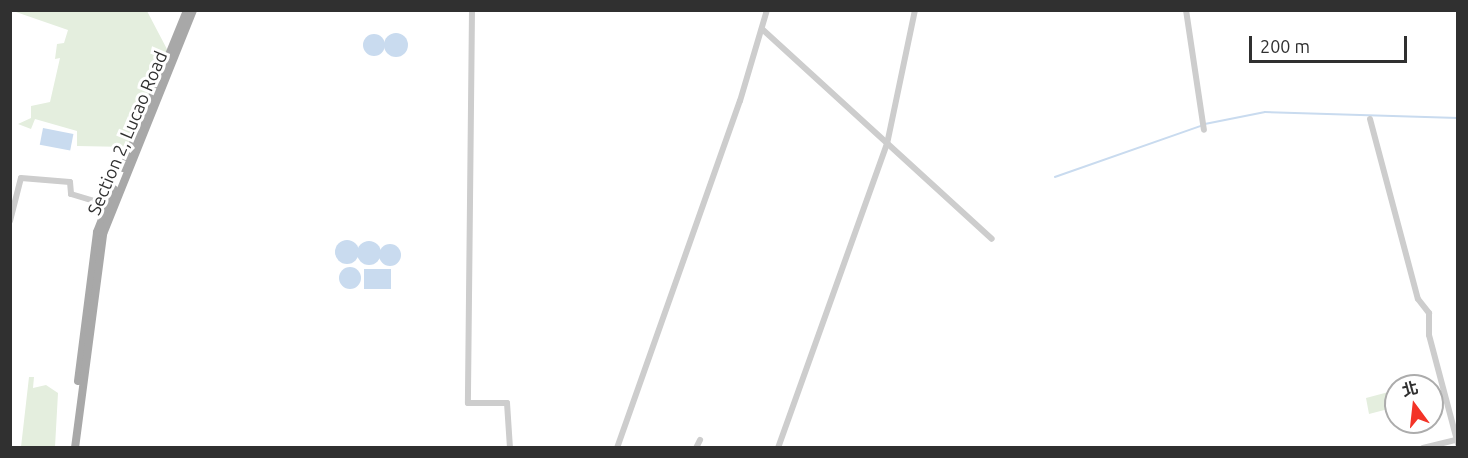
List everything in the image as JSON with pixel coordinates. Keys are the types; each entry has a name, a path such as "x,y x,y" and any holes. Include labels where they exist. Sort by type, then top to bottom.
{"main road":[{"name":"Section 2, Lucao Road","path":"69,447 75,421 103,234 110,206 187,10"},
{"name":"Section 2, Lucao Road","path":"110,206 177,59 193,10"},
{"name":"Section 2, Lucao Road","path":"75,421 75,447"}],"street":[{"path":"472,10 468,403 507,403 510,447"},
{"path":"617,447 767,10"},
{"path":"778,447 887,144 915,10"},
{"path":"1186,10 1204,130"},
{"path":"762,29 992,239"},
{"path":"1370,119 1418,299 1429,313 1429,335 1457,440 1423,447"},
{"path":"10,221 21,178 70,182 71,194 110,206"},
{"path":"696,447 700,440"}],"green space":[{"path":"13,11 147,11 169,53 128,147 77,146 77,131 35,119 31,129 18,124 31,118 31,106 50,102 60,58 55,59 57,44 64,43 68,30"},
{"path":"29,377 34,377 33,388 46,385 58,393 55,447 21,447"},
{"path":"1384,393 1384,410 1369,414 1366,398"}],"water":[{"path":"396,33 404,37 408,45 404,53 396,57 388,53 384,45 388,37"},
{"path":"370,34 378,34 385,41 385,49 378,56 370,56 363,49 363,41"},
{"path":"43,128 73,134 70,151 40,145"},
{"path":"347,240 355,244 359,252 355,260 347,264 339,260 335,252 339,244"},
{"path":"369,241 374,242 380,248 380,258 374,264 369,265 364,264 358,258 357,253 358,248 364,242"},
{"path":"390,244 398,247 401,255 398,263 390,266 382,263 379,255 382,247"},
{"path":"350,267 358,270 361,278 358,286 350,289 342,286 339,278 342,270"},
{"path":"364,269 391,269 391,289 364,289"}],"waterway":[{"path":"1205,124 1265,112 1458,118"},
{"path":"1055,177 1201,126"}]}
